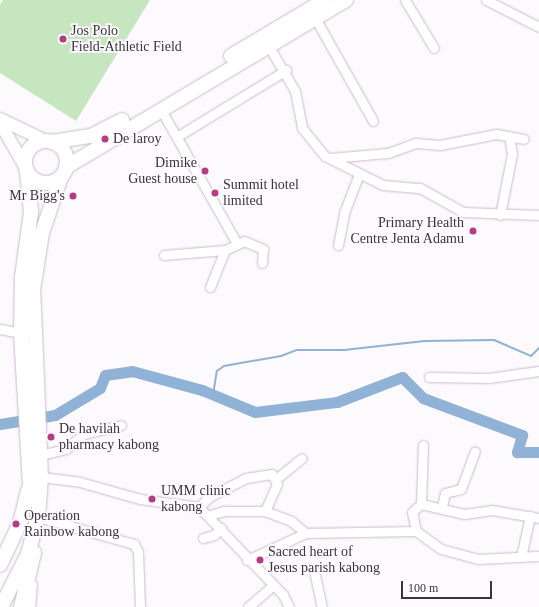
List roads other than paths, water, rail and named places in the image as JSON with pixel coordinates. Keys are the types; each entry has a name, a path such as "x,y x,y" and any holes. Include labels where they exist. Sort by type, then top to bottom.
{"highway":[{"path":"0,595 13,571 27,528 33,432 21,333 22,277 32,212 26,159 32,147 100,132 325,0"},
{"path":"27,170 45,183 160,108 346,0"},
{"path":"31,408 35,270 42,234 64,172 65,154 50,142"},
{"path":"1,607 20,573 33,537 38,517 41,477 40,455 33,432"},
{"path":"0,565 20,523 30,468"},
{"path":"21,607 33,563 33,537"}],"main road":[{"path":"0,119 50,142"},
{"path":"0,123 27,170"}],"street":[{"path":"405,0 434,48"},
{"path":"486,0 539,27"},
{"path":"314,18 373,121"},
{"path":"268,45 286,70 295,91 302,128 328,158 383,185 420,188 463,212 500,215 539,215"},
{"path":"178,136 286,70"},
{"path":"160,108 178,136 236,242"},
{"path":"328,158 388,153 416,143 440,145 496,134 524,139"},
{"path":"500,215 512,154 509,136"},
{"path":"338,245 344,213 359,174"},
{"path":"164,255 225,250 236,242 255,244 264,249 262,263"},
{"path":"210,287 225,250"},
{"path":"0,329 21,333"},
{"path":"429,377 489,378 539,371"},
{"path":"40,455 66,449 83,434 121,425"},
{"path":"416,530 423,445"},
{"path":"442,506 445,493 461,489 475,451"},
{"path":"276,479 302,458"},
{"path":"199,507 218,492 257,473 272,474 276,479 275,492 266,511"},
{"path":"41,477 80,482 140,499 199,507 210,515 247,560 273,585 289,607"},
{"path":"417,507 442,506 464,514 492,510 534,517 521,557"},
{"path":"210,515 224,511 266,511 291,521 306,533"},
{"path":"38,517 134,544 138,552 140,607"},
{"path":"203,538 214,535 221,528"},
{"path":"247,560 306,533 416,530 441,549 460,555 489,559 539,556"},
{"path":"30,607 33,563"},
{"path":"315,575 322,607"},
{"path":"248,607 273,585"}],"waterway":[{"path":"213,395 217,371 224,366 281,356 297,350 344,350 425,341 494,340 531,356 539,348"},
{"path":"0,424 55,415 100,388 105,375 132,371 202,390 255,412 337,402 402,377 423,398 522,435 517,452 539,452"}],"place":[{"name":"Jos Polo Field-Athletic Field","path":"63,39"},
{"name":"De laroy","path":"105,139"},
{"name":"Dimike Guest house","path":"205,171"},
{"name":"Summit hotel limited","path":"215,193"},
{"name":"Mr Bigg's","path":"73,196"},
{"name":"Primary Health Centre Jenta Adamu","path":"473,231"},
{"name":"De havilah pharmacy kabong","path":"51,437"},
{"name":"UMM clinic kabong","path":"152,499"},
{"name":"Operation Rainbow kabong","path":"16,524"},
{"name":"Sacred heart of Jesus parish kabong","path":"260,560"}]}
